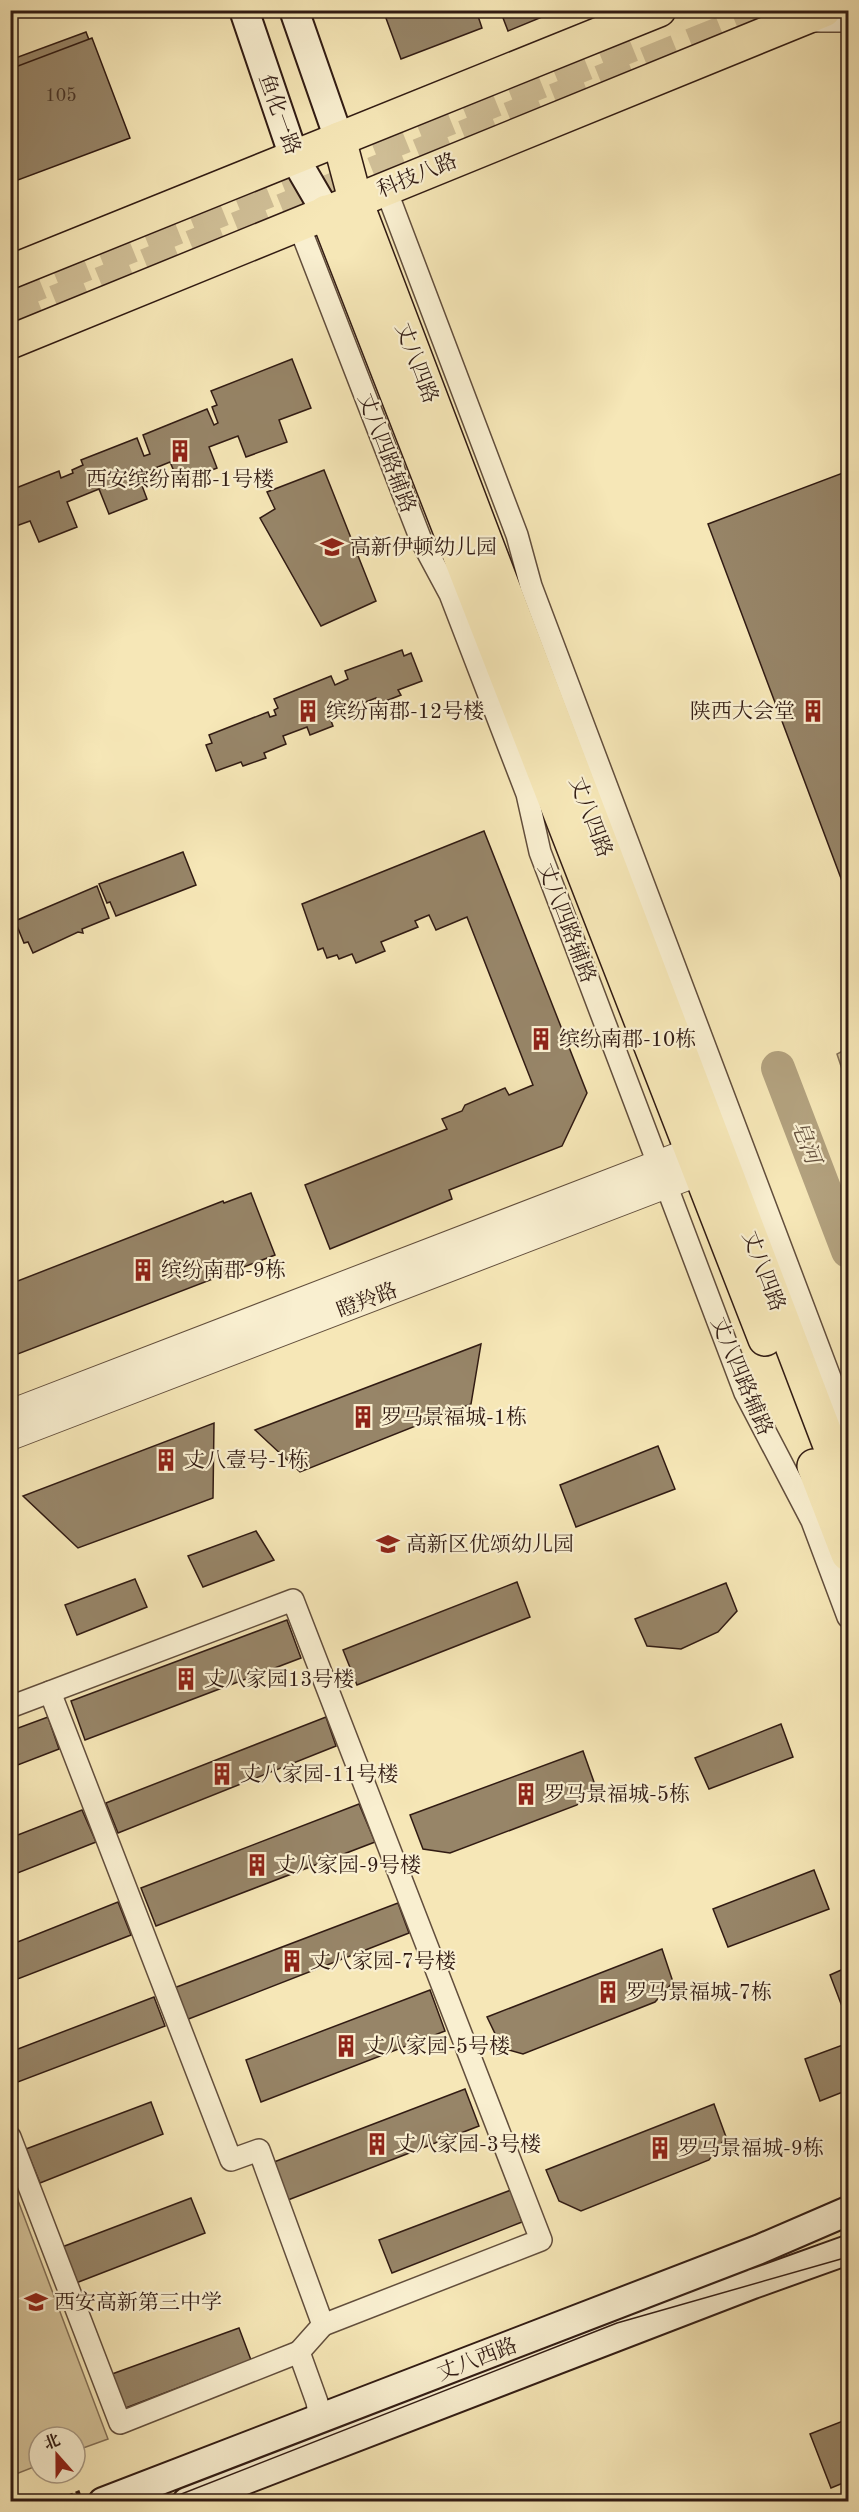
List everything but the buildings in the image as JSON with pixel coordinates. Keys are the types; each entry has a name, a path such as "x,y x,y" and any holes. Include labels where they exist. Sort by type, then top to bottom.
{"main road":[{"name":"鱼化一路","path":"244,10 294,157 326,212"},
{"path":"294,10 339,139"},
{"path":"10,272 659,10"},
{"name":"科技八路","path":"10,342 385,187 811,16"},
{"name":"丈八四路","path":"339,139 326,212 707,1157 849,1493"},
{"name":"丈八四路","path":"707,1157 849,1554"},
{"name":"丈八西路","path":"103,2502 749,2253 849,2211"},
{"name":"丈八西路","path":"187,2502 742,2288 849,2250"}],"street":[{"path":"811,16 849,21"},
{"path":"385,187 517,535 531,586 849,1425"},
{"name":"丈八四路辅路","path":"326,212 421,540 450,594 523,783 540,852 745,1393 812,1521 849,1617"},
{"name":"瞪羚路","path":"10,1413 707,1157"},
{"name":"瞪羚路","path":"10,1437 662,1174"},
{"path":"10,1707 293,1600 540,2240 323,2325 299,2352 120,2423 10,2137"},
{"path":"50,1692 231,2160 259,2150 323,2325"},
{"path":"299,2352 317,2402 320,2420"}],"shaded area":[{"path":"848,1048 848,1087 837,1054"},
{"name":"西安高新第三中学","path":"11,2182 108,2439 87,2447 87,2425 27,2425 27,2470 11,2476"}],"waterway":[{"name":"皂河","path":"778,1068 848,1251"}],"tunnel":[{"path":"10,320 778,10"},
{"path":"10,295 643,41"}],"tram line":[{"path":"161,2502 617,2323 848,2257"}],"place":[{"name":"西安缤纷南郡-1号楼","path":"180,451"},
{"name":"高新伊顿幼儿园","path":"332,547"},
{"name":"缤纷南郡-12号楼","path":"308,711"},
{"name":"陕西大会堂","path":"813,711"},
{"name":"缤纷南郡-10栋","path":"541,1039"},
{"name":"缤纷南郡-9栋","path":"143,1270"},
{"name":"罗马景福城-1栋","path":"363,1417"},
{"name":"丈八壹号-1栋","path":"166,1460"},
{"name":"高新区优颂幼儿园","path":"388,1544"},
{"name":"丈八家园13号楼","path":"186,1679"},
{"name":"丈八家园-11号楼","path":"222,1774"},
{"name":"罗马景福城-5栋","path":"526,1794"},
{"name":"丈八家园-9号楼","path":"257,1865"},
{"name":"丈八家园-7号楼","path":"292,1961"},
{"name":"罗马景福城-7栋","path":"608,1992"},
{"name":"丈八家园-5号楼","path":"346,2046"},
{"name":"丈八家园-3号楼","path":"377,2144"},
{"name":"罗马景福城-9栋","path":"660,2148"},
{"name":"西安高新第三中学","path":"36,2302"}]}
